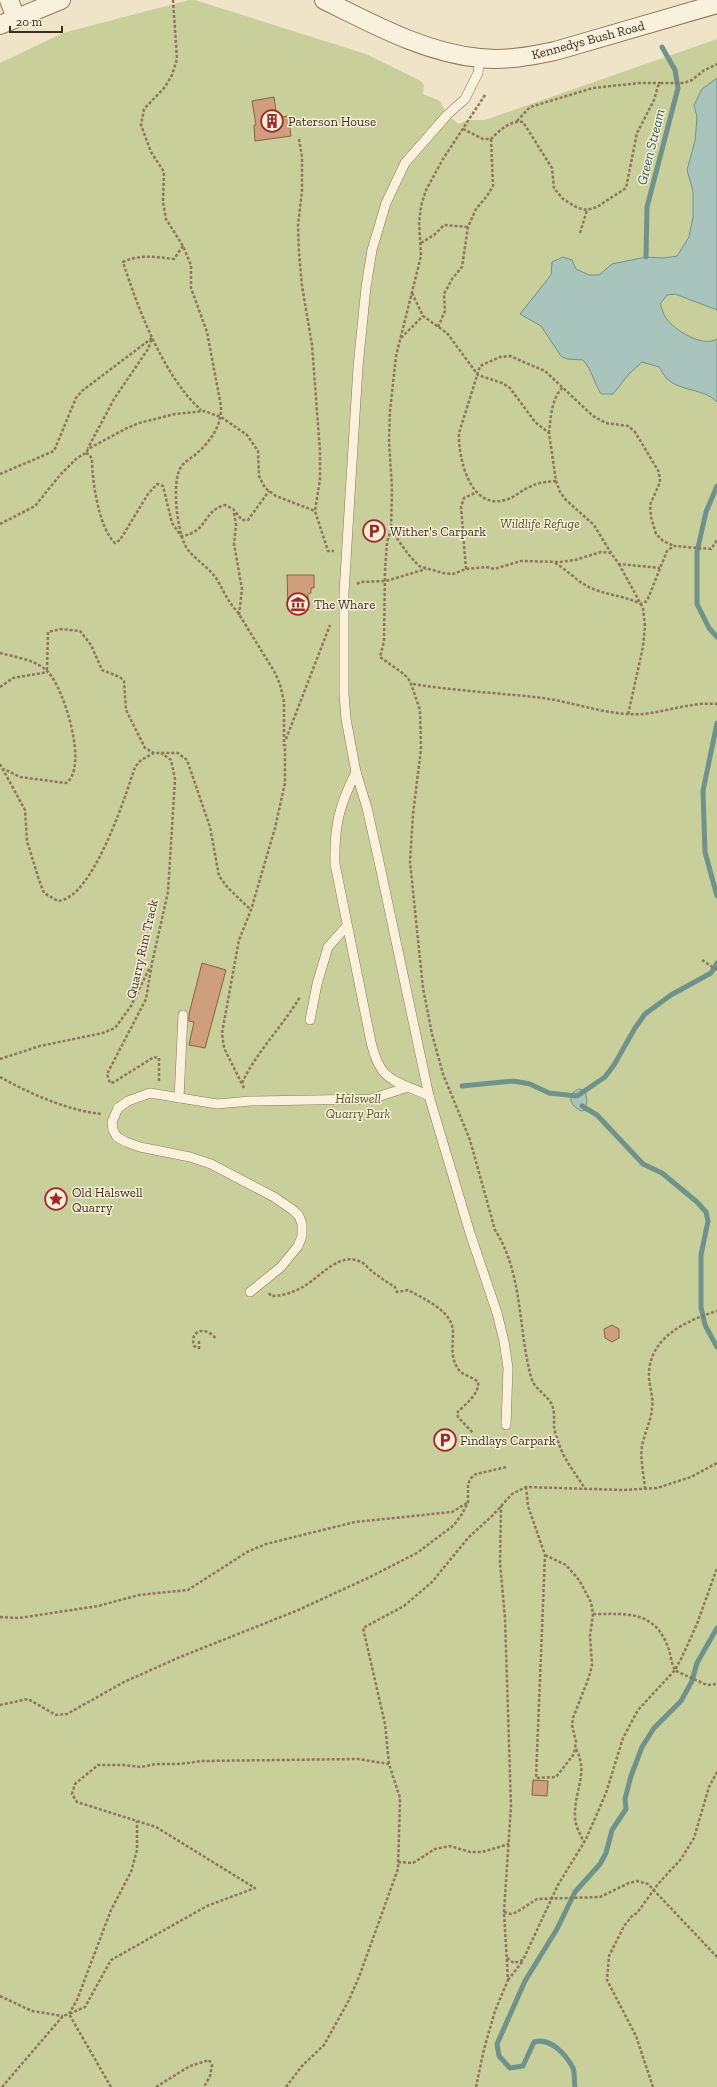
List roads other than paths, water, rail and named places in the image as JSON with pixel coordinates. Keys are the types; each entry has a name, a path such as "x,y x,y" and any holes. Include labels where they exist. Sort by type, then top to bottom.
{"street":[{"path":"9,0 8,21 61,0"},
{"name":"Kennedys Bush Road","path":"324,0 370,22 434,49 480,58 531,56 555,51 717,4"}],"lane":[{"path":"480,58 478,73 465,99 447,115 405,163 386,203 372,250 366,287 357,383 346,551 344,593 345,707 356,772 367,808 429,1096 470,1233 497,1313 504,1341 508,1368 506,1425"},
{"path":"356,772 342,799 334,844 335,864 346,927 375,1060 387,1077 429,1096"},
{"path":"310,1020 317,984 328,947 346,927"},
{"path":"179,1098 182,1015"},
{"path":"250,1292 286,1262 298,1246 302,1236 302,1224 293,1210 252,1184 211,1164 190,1157 140,1147 117,1137 113,1130 112,1122 118,1108 128,1101 145,1095 158,1094 217,1104 250,1101 371,1099 408,1087"}],"water":[{"path":"717,78 717,310 675,294 667,295 660,304 664,315 675,328 689,336 704,341 717,339 717,402 706,394 678,386 666,378 659,367 642,362 628,375 613,394 601,394 589,368 583,360 567,359 561,356 541,326 520,314 551,275 552,262 563,257 572,260 576,269 589,275 599,275 612,264 646,257 664,258 677,256 689,237 693,217 693,191 687,170 695,141 697,117 694,105 702,89"},
{"path":"578,1089 585,1090 587,1101 585,1110 581,1111 573,1105 570,1095"}],"waterway":[{"name":"Green Stream","path":"646,257 647,207 678,88 675,70 662,47"},
{"path":"717,486 706,512 697,552 697,604 709,628 717,637"},
{"path":"717,723 703,791 705,852 717,896"},
{"path":"462,1086 513,1081 530,1084 549,1093 577,1096 605,1077 645,1014 671,995 711,973 717,963"},
{"path":"582,1106 597,1115 643,1164 662,1173 697,1202 706,1212 708,1221 701,1255 701,1307 705,1325 717,1347"},
{"path":"575,2087 573,2068 562,2053 552,2045 546,2042 534,2042 523,2066 510,2068 499,2056 497,2044 525,1981 557,1929 575,1892 600,1864 606,1853 612,1830 626,1809 625,1799 631,1776 642,1747 654,1728 681,1701 692,1681 697,1663 717,1628"}],"place":[{"name":"Paterson House","path":"272,121"},
{"name":"Wither's Carpark","path":"374,531"},
{"name":"The Whare","path":"298,604"},
{"name":"Old Halswell Quarry","path":"56,1199"},
{"name":"Findlays Carpark","path":"445,1440"}],"park label":[{"name":"Wildlife Refuge","path":"540,523"},
{"name":"Halswell Quarry Park","path":"358,1106"}]}
